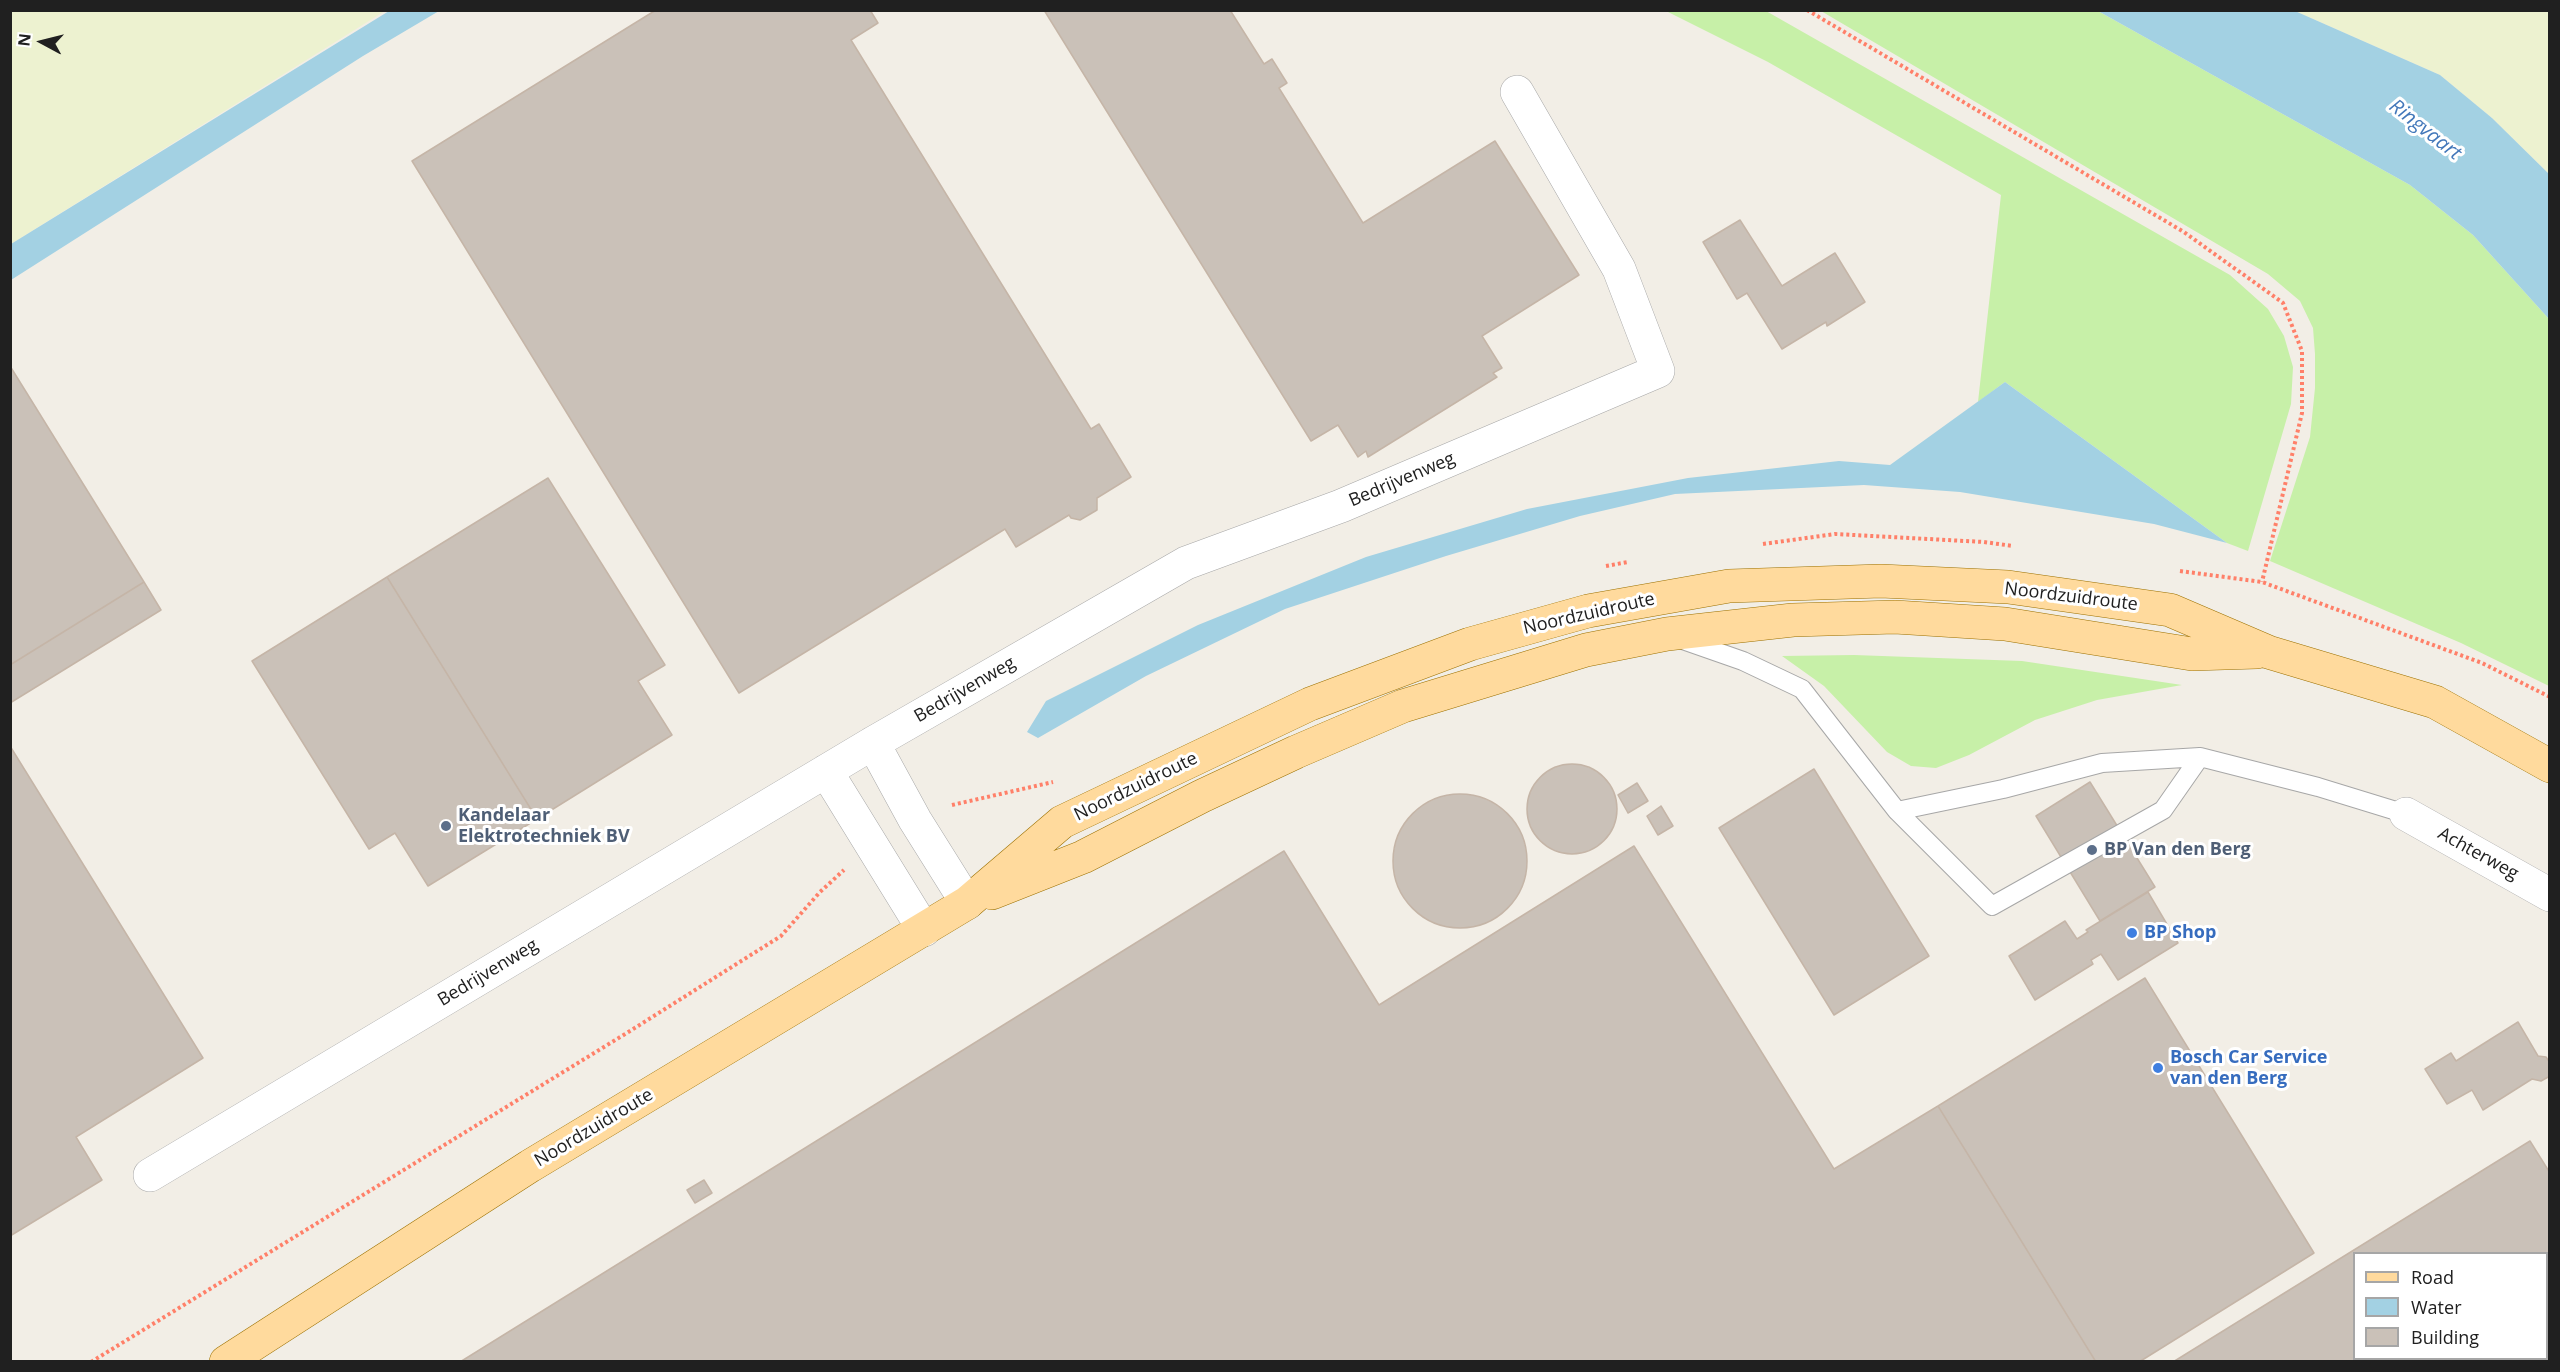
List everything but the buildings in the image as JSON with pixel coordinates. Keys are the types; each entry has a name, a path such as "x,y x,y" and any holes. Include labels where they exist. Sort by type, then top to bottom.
{"main road":[{"name":"Noordzuidroute","path":"226,1362 530,1166 967,903 1062,822 1310,704 1470,644 1588,611 1730,586 1881,581 2008,587 2170,610 2268,652 2435,702 2550,766"},
{"name":"Noordzuidroute","path":"967,903 1083,857 1265,766 1403,706 1586,650 1667,634 1793,620 1895,618 2005,624 2192,654 2268,652"}],"street":[{"name":"Bedrijvenweg","path":"150,1175 873,743 1186,563 1341,506 1658,371 1619,269 1517,92"},
{"path":"873,743 915,820 967,903"},
{"path":"826,771 924,930"},
{"name":"Achterweg","path":"2406,814 2550,895"}],"lane":[{"path":"1667,634 1743,661 1802,689 1898,811 1992,906 2163,810 2200,757"},
{"path":"1898,811 2003,789 2102,763 2200,757 2318,787 2406,814"}],"path":[{"path":"1807,10 2184,232 2283,303 2302,351 2302,414 2262,582"}],"green space":[{"path":"11,10 385,10 385,11 11,244"},
{"path":"1666,11 1766,11 2230,275 2268,309 2284,336 2293,367 2291,404 2248,551 2227,543 2005,382 1978,402 2001,195 1768,62"},
{"path":"1821,11 2098,11 2410,185 2473,235 2549,319 2549,686 2461,643 2270,561 2310,437 2315,388 2315,354 2313,328 2300,301 2268,274"},
{"path":"2295,11 2549,11 2549,174 2492,118 2440,75"},
{"path":"1854,655 2022,661 2182,685 2097,700 2035,720 1969,755 1936,768 1911,766 1887,752 1824,686 1782,656"}],"water":[{"path":"389,11 439,11 363,56 11,280 11,244"},
{"name":"Ringvaart","path":"2098,11 2295,11 2440,75 2492,118 2549,174 2549,319 2473,235 2410,185"},
{"path":"2005,382 2227,543 2154,524 1960,492 1864,485 1675,494 1580,516 1446,556 1285,609 1146,676 1038,738 1027,732 1046,701 1198,625 1366,557 1527,509 1688,478 1839,461 1890,465"}],"place":[{"name":"Kandelaar Elektrotechniek BV","path":"446,826"},
{"name":"BP Van den Berg","path":"2092,850"},
{"name":"BP Shop","path":"2132,933"},
{"name":"Bosch Car Service van den Berg","path":"2158,1068"}]}
